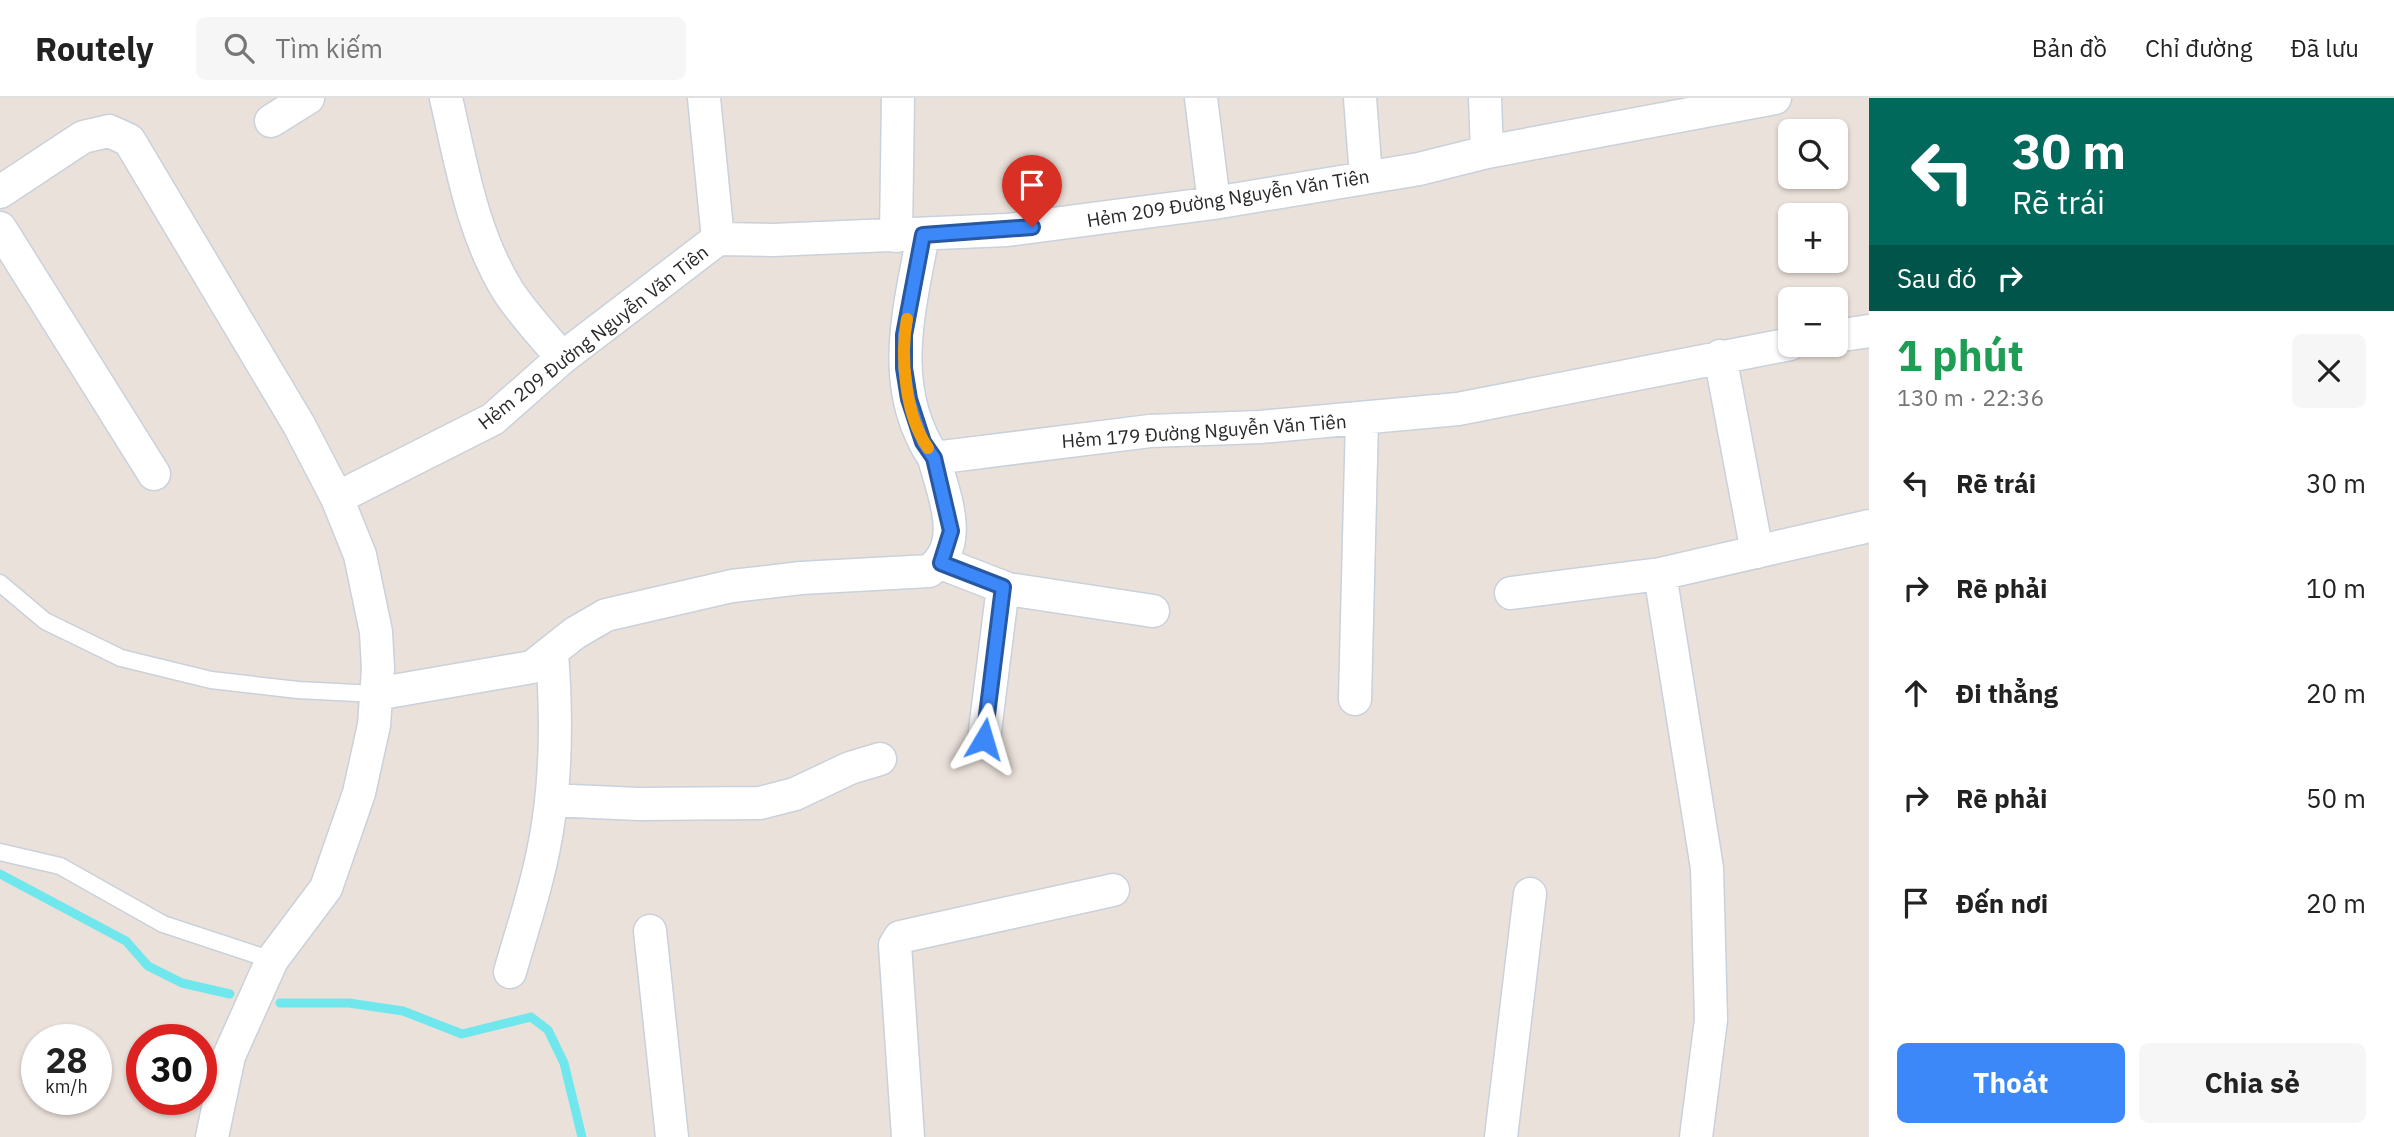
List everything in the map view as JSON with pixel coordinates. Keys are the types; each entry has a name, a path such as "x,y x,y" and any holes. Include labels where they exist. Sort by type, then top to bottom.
{"street":[{"path":"271,121 308,98"},
{"path":"446,98 471,206 482,238 508,291 562,358"},
{"path":"704,98 718,239"},
{"path":"376,694 532,667 575,633 606,615 732,586 802,578 929,571 941,563 951,531 934,458 923,442 909,399 904,368 910,236 898,98"},
{"path":"1201,98 1214,203"},
{"path":"1360,98 1366,177"},
{"path":"1485,98 1487,152"},
{"name":"Hẻm 209 Đường Nguyễn Văn Tiên","path":"337,498 493,419 562,358 718,239 910,236 1007,230 1214,203 1419,169 1706,105 1775,98"},
{"path":"0,192 83,137 109,131 129,140 280,393 337,498 360,555 373,619 378,669 374,725 359,793 326,888 272,960 229,1056 212,1137"},
{"path":"0,228 154,474"},
{"path":"1848,335 1869,331"},
{"name":"Hẻm 179 Đường Nguyễn Văn Tiên","path":"934,458 1150,430 1260,427 1458,409 1778,346"},
{"path":"1720,356 1758,552"},
{"path":"1355,699 1362,419"},
{"path":"1511,593 1660,574 1869,526"},
{"path":"941,563 1003,587 1153,611"},
{"path":"1660,574 1707,868 1711,1020 1696,1137"},
{"path":"984,739 1003,587"},
{"path":"510,972 543,853 551,800 555,703 552,653"},
{"path":"551,800 638,804 760,803 795,794 850,768 880,759"},
{"path":"908,1137 895,945 900,937 1113,890"},
{"path":"1501,1137 1530,894"},
{"path":"650,930 672,1137"}],"lane":[{"path":"0,583 45,621 121,658 211,680 298,690 376,694"},
{"path":"0,852 60,866 163,924 272,960"}],"waterway":[{"path":"0,874 126,941 148,966 182,983 230,994"},
{"path":"280,1003 349,1003 403,1011 462,1034 531,1017 548,1030 564,1063 582,1137"}],"slow traffic":[{"path":"907,319 904,368 909,399 923,442 928,448"}],"route":[{"path":"984,739 1003,587 941,563 951,531 934,458 923,442 909,399 904,368 904,335 923,235 1032,227"}]}
